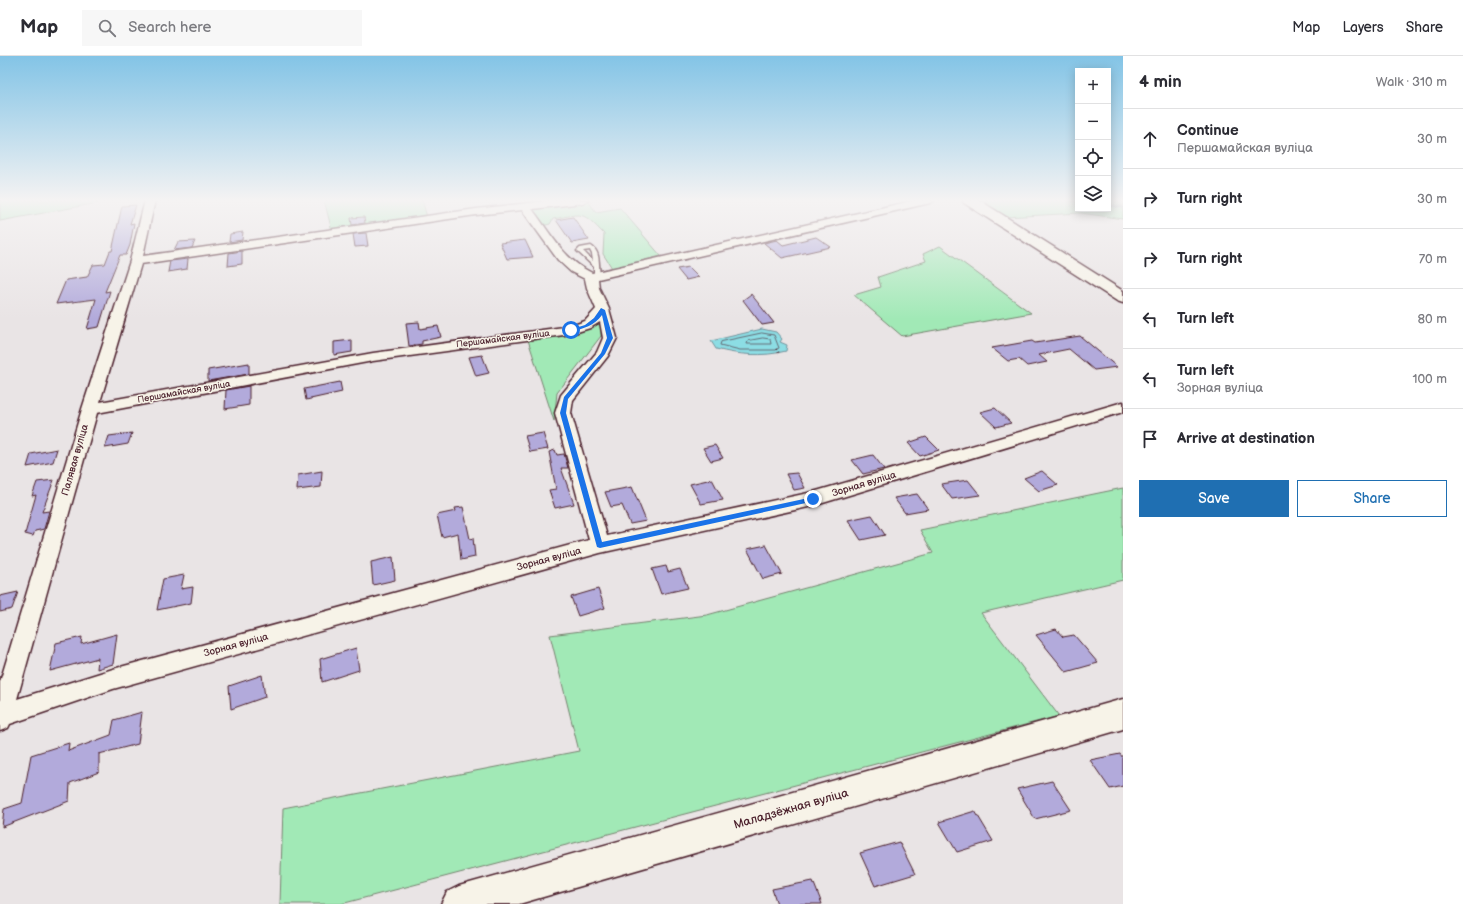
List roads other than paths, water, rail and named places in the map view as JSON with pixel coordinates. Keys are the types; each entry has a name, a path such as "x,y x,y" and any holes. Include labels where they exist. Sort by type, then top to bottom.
{"street":[{"name":"Палявая вуліца","path":"0,717 90,409 136,261 141,240"},
{"path":"136,261 285,240"},
{"path":"549,240 562,258 575,269 594,272 745,240"},
{"path":"1031,240 1123,298"},
{"path":"594,272 593,288 603,310 610,338 603,353 566,399 563,413 600,545"},
{"name":"Першамайская вуліца","path":"90,409 373,357 571,330 587,326 596,319 603,310"},
{"name":"Зорная вуліца","path":"0,717 113,679 600,545 813,499 1123,407"},
{"name":"Маладзёжная вуліца","path":"459,904 1123,714"}],"water":[{"path":"762,329 776,332 782,339 780,342 787,345 786,351 760,355 733,353 716,349 711,341"}]}
